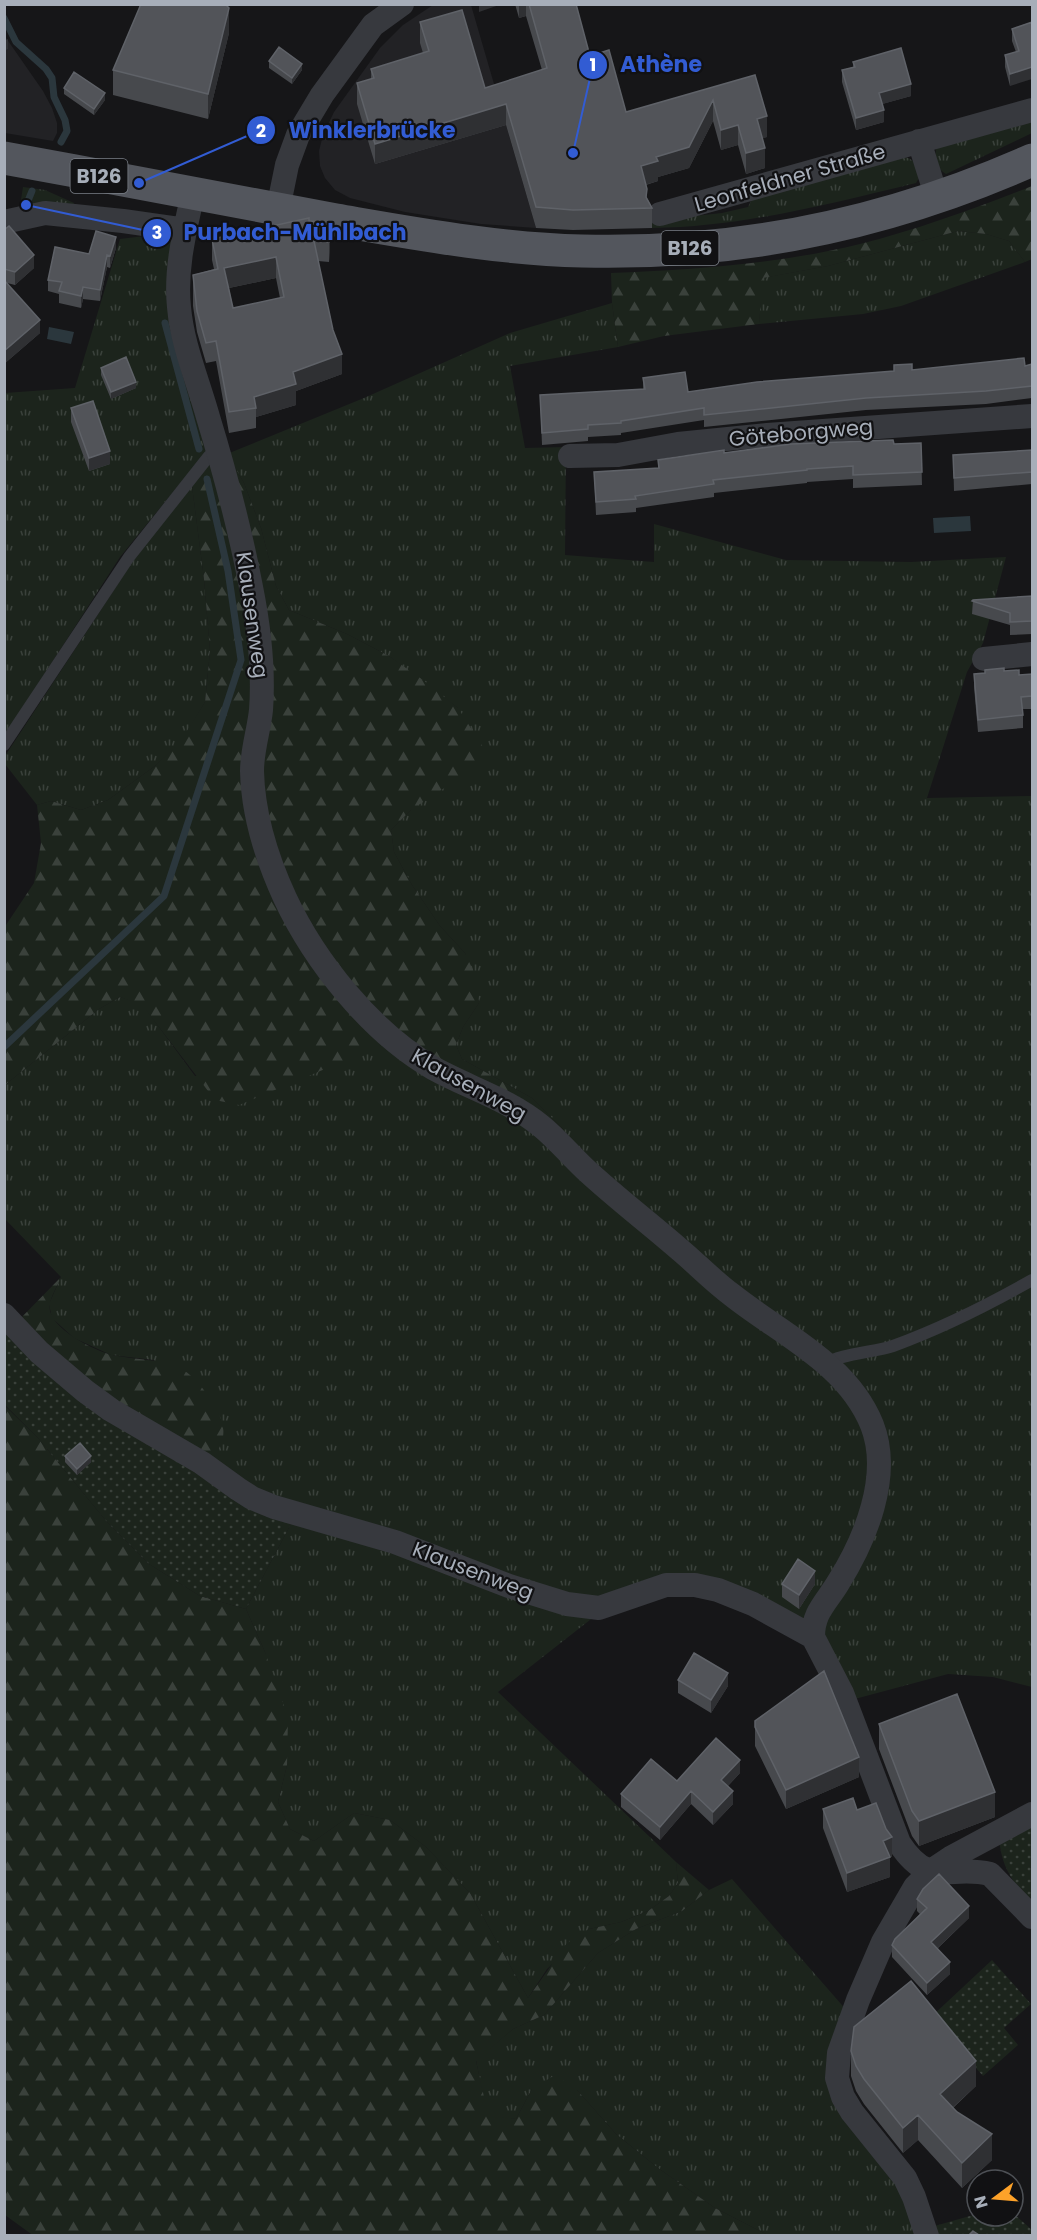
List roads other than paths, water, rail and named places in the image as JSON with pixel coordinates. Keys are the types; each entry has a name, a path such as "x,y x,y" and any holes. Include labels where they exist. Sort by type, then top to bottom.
{"main road":[{"name":"Leonfeldner Straße","path":"7,154 278,209 492,245 572,251 629,252 714,246 794,235 838,226 937,198 990,179 1032,160"}],"street":[{"path":"278,209 287,165 298,135 322,95 377,15 402,4"},
{"name":"Leonfeldner Straße","path":"660,214 1032,110"},
{"path":"919,141 937,198"},
{"name":"Klausenweg","path":"4,1315 39,1352 111,1410 202,1463 238,1489 263,1503 395,1542 509,1586 567,1604 599,1608 666,1585 695,1585 718,1590 753,1604 813,1637 813,1623 819,1610 847,1569 868,1521 876,1491 879,1463 877,1443 868,1416 844,1382 826,1364 722,1288 612,1193 545,1129 527,1115 490,1094 434,1069 407,1052 371,1019 345,990 309,942 286,899 260,824 254,796 252,767 261,713 262,686 258,628 236,515 189,357 179,310 181,262 193,193"},
{"path":"17,219 45,213 186,230"},
{"name":"Göteborgweg","path":"570,456 618,455 678,444 767,435 1032,416"},
{"path":"984,659 1032,654"},
{"path":"813,1637 842,1693 899,1843 912,1861 942,1873 984,1873 997,1879 1032,1917"},
{"path":"927,2235 905,2178 846,2104 838,2083 839,2053 858,2000 884,1942 915,1887 931,1870 1032,1814"},
{"path":"988,1838 997,1879"}],"lane":[{"path":"4,745 129,557 209,456 219,452"},
{"path":"826,1364 836,1358 882,1350 916,1337 955,1320 1032,1280"}],"waterway":[{"path":"4,18 16,42 46,69 52,78 54,97 65,120 67,131 61,142"},
{"path":"23,213 32,191"},
{"path":"165,323 199,449"},
{"path":"4,1047 164,896 241,660 228,571 207,479"}],"place":[{"name":"Athène","path":"573,153"},
{"name":"Winklerbrücke","path":"139,183"},
{"name":"Purbach-Mühlbach","path":"26,205"}]}
